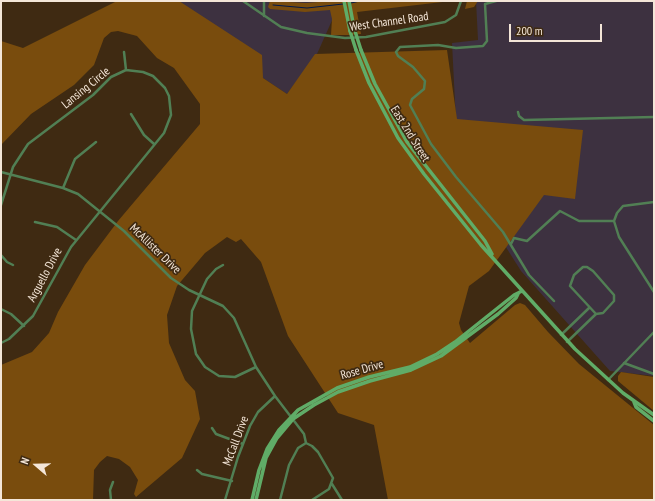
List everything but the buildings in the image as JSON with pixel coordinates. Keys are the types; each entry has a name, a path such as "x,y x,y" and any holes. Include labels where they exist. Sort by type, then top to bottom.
{"main road":[{"name":"East 2nd Street","path":"344,1 346,15 356,50 376,97 406,150 481,245 567,342 634,402 641,404 654,415"},
{"name":"East 2nd Street","path":"349,1 354,28 361,50 375,84 407,142 485,241 494,258"},
{"name":"Rose Drive","path":"252,500 259,470 267,449 278,430 311,401 338,388 369,377 410,367 437,354 455,342 514,295 522,291"},
{"name":"East 2nd Street","path":"634,402 636,408 654,421"},
{"name":"Rose Drive","path":"256,500 266,458 281,432 292,417"}],"street":[{"name":"West Channel Road","path":"243,1 281,27 307,34 345,38 366,36 445,22 456,15 461,1"},
{"path":"264,1 264,16"},
{"path":"496,1 487,2 484,7 487,41 483,46 456,48 438,45 400,47 396,52 398,56 413,67 424,81 424,89 412,99 410,105 431,144 511,245 529,275 554,302"},
{"path":"124,52 126,70"},
{"name":"Lansing Circle","path":"1,205 10,175 17,159 28,144 92,95 111,77 126,70 143,72 153,76 165,88 169,96 172,115 164,133 100,210"},
{"path":"518,112 518,116 524,120 654,117"},
{"path":"131,114 144,135 154,144"},
{"path":"63,188 75,159 96,142"},
{"name":"McAllister Drive","path":"1,172 63,188 78,194 100,210 124,231 165,274 182,286 218,302 232,314 238,324 256,367 275,396 304,434 306,443"},
{"path":"654,202 623,206 617,213 614,221 619,237 654,292"},
{"name":"Arguello Drive","path":"1,343 9,339 33,316 76,240 100,210"},
{"path":"511,245 514,238 527,241 560,211 579,221 614,221"},
{"path":"35,222 57,227 76,240"},
{"path":"1,255 7,262 13,265"},
{"path":"224,264 211,274 199,294 192,312 190,329 200,361 210,371 226,377 241,375 256,367"},
{"path":"567,342 596,314 602,313 612,304 615,298 612,292 593,271 587,267 583,267 574,275 570,286 596,314"},
{"path":"561,335 589,308"},
{"path":"1,310 10,314 24,326"},
{"path":"608,380 654,332"},
{"path":"624,363 654,374"},
{"name":"McCall Drive","path":"225,500 243,444 256,415 275,396"},
{"path":"212,428 216,434 243,444"},
{"path":"280,500 289,465 298,448 306,443 318,452 333,478 329,489 312,500"},
{"path":"197,470 202,474 232,481"},
{"path":"111,500 110,490 113,482"},
{"path":"332,484 342,500"}],"shaded area":[{"path":"117,1 179,1 262,55 263,78 287,94 315,54 447,50 457,119 583,130 575,199 544,195 489,271 469,286 459,323 461,330 470,343 515,305 520,303 525,305 548,332 579,364 654,425 654,500 388,500 374,425 338,413 288,336 261,262 241,239 236,242 227,237 205,253 177,286 167,315 169,343 185,380 195,391 200,419 182,458 136,497 134,494 138,480 130,467 119,459 107,456 94,470 93,500 1,500 1,365 32,352 49,333 58,312 85,265 118,221 200,124 200,104 174,68 157,58 137,36 118,31 111,32 104,38 94,65 74,85 31,114 1,145 1,41 23,48"},
{"path":"179,1 394,1 338,7 317,54 287,94 263,78"},
{"path":"270,1 306,3 330,1 451,1 357,12 361,34 331,35 332,19 330,10 305,12 270,9 268,7"},
{"path":"467,1 478,1 474,7 465,9"},
{"path":"476,1 654,1 654,376 610,371 521,271 490,222 456,122 452,43 478,40"},
{"path":"621,372 654,377 654,411 618,381 618,376"}],"waterway":[{"path":"351,3 360,1"},
{"path":"369,1 387,1"},
{"path":"273,5 307,8 343,4"}]}
